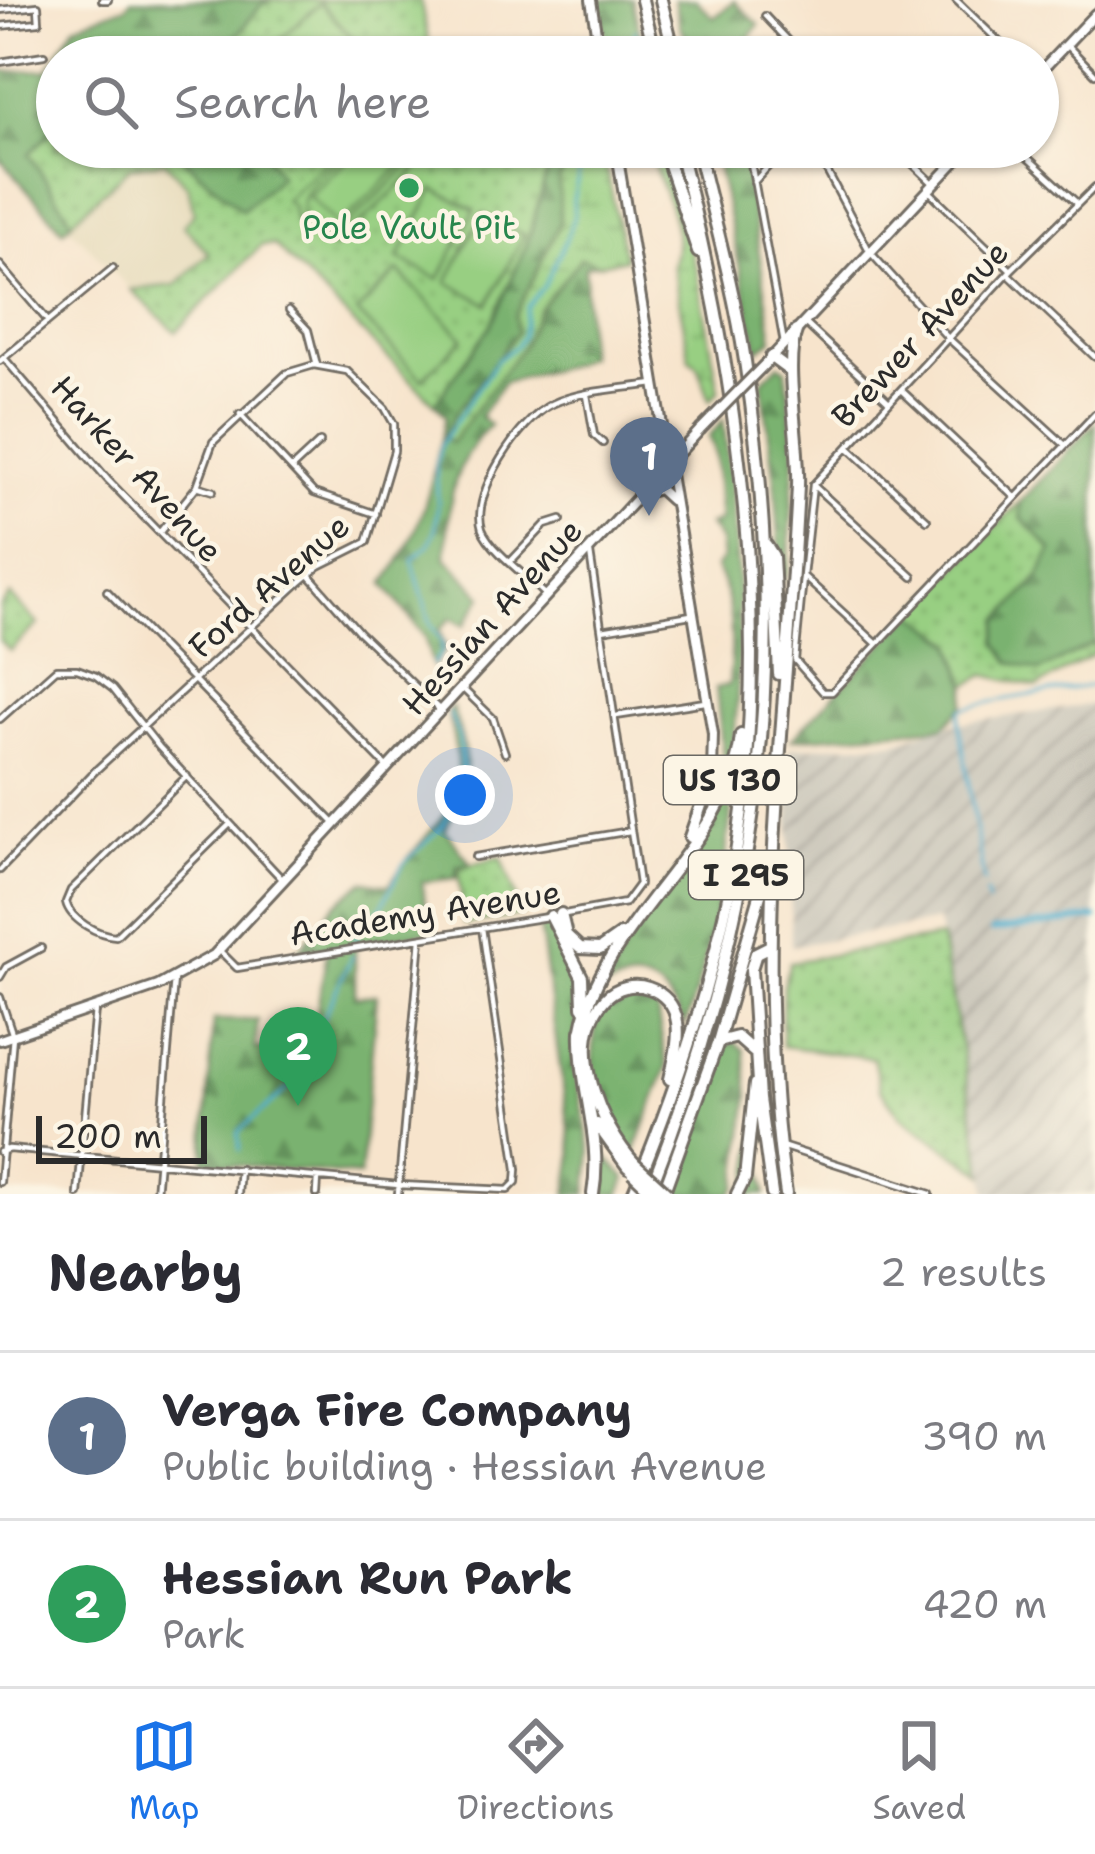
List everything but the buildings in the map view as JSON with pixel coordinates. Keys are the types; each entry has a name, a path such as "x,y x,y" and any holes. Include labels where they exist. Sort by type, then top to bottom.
{"highway":[{"path":"642,0 651,36"},
{"path":"661,0 670,36"},
{"path":"671,168 710,278"},
{"name":"I 295","path":"633,1194 694,1030 725,910 741,817 749,673 742,489 731,397 684,168"},
{"name":"I 295","path":"659,1194 710,1020 747,867 763,726 764,542 745,361 702,168"},
{"path":"779,725 798,478 791,344 800,327"},
{"path":"769,360 782,362 792,374"},
{"name":"US 130","path":"764,542 772,556 779,725 768,947 771,1052 786,1194"},
{"name":"US 130","path":"633,1168 605,1139 588,1105 580,1061 581,1033 604,968 709,819 733,773 749,673"},
{"path":"670,871 697,824 712,774"},
{"path":"657,1132 672,1069 677,1020 672,1006 658,992 626,987 613,992 598,1010 590,1062 604,1119 633,1168 659,1194 718,1042 760,903 771,845"},
{"path":"556,915 569,940 590,951 607,945 632,925"},
{"path":"556,915 583,981 581,1033"},
{"path":"768,947 753,957 751,975 772,1194"},
{"path":"728,1010 751,975"},
{"path":"718,1042 737,1037 755,1053"},
{"path":"737,1194 745,1178 752,1087 758,1081"},
{"path":"588,1105 596,1150 592,1194"}],"main road":[{"path":"590,0 596,36"},
{"path":"1059,52 1095,14"},
{"path":"619,168 708,701 715,748 712,774"},
{"name":"Hessian Avenue","path":"0,1040 174,979 220,951 667,463 949,168"},
{"path":"637,496 659,489 673,502"}],"street":[{"path":"956,0 993,36"},
{"path":"0,10 38,6 39,22 0,26"},
{"path":"765,16 784,36"},
{"path":"1066,44 1095,74"},
{"path":"0,62 36,56"},
{"path":"752,168 784,344"},
{"path":"754,182 767,168"},
{"path":"825,168 870,253 948,338 1065,445"},
{"path":"914,168 1095,357"},
{"path":"1039,168 1078,203"},
{"name":"Brewer Avenue","path":"813,485 1095,187"},
{"path":"0,265 49,321"},
{"path":"2,359 113,268"},
{"path":"160,532 197,487 213,442 287,373 316,365 308,330 289,310"},
{"path":"800,327 889,402"},
{"name":"Harker Avenue","path":"2,359 108,480 387,767"},
{"name":"Ford Avenue","path":"0,870 144,726 309,575 363,546 394,452 394,424 385,408 347,371 316,365"},
{"path":"547,596 486,538 481,505 497,463 538,413 560,400 654,384"},
{"path":"901,389 1015,497"},
{"path":"587,395 594,435 603,443"},
{"path":"240,414 314,494 377,514"},
{"path":"813,485 796,660 824,692 832,692 1095,414"},
{"path":"292,469 320,442"},
{"path":"848,446 927,520"},
{"path":"813,485 913,577"},
{"path":"197,487 213,491"},
{"path":"511,561 545,525 561,520"},
{"path":"476,856 632,831 589,548"},
{"path":"309,575 359,632 441,710"},
{"path":"803,576 876,643"},
{"path":"107,591 334,823"},
{"path":"602,630 693,615"},
{"path":"0,719 50,673 70,668 90,672 108,684 282,879"},
{"path":"462,688 493,718 505,753"},
{"path":"616,716 708,701"},
{"path":"187,776 71,890 66,909 106,935 116,936 230,824"},
{"name":"Academy Avenue","path":"220,951 237,968 626,903 638,889 632,831"},
{"path":"2,1151 508,1190 516,1182 482,928"},
{"path":"398,1194 421,938"},
{"path":"0,976 6,967 40,947"},
{"path":"156,1194 174,979"},
{"path":"0,997 13,1036 0,1182"},
{"path":"78,1194 95,1009"},
{"path":"764,1147 779,1145 930,1194"},
{"path":"238,1194 240,1169"},
{"path":"316,1194 318,1178"}],"shaded area":[{"path":"129,168 171,168 188,186 194,213 184,226 210,252 176,285 131,290 68,225"},
{"path":"1095,704 1095,1194 988,1194 938,921 791,946 789,748 895,742 941,726"}],"green space":[{"path":"131,0 272,0 261,5 237,36 68,36 75,25"},
{"path":"272,0 420,0 428,36 237,36 261,5"},
{"path":"600,0 632,0 641,36 606,36"},
{"path":"674,0 696,0 714,18 734,1 759,25 751,36 686,36"},
{"path":"320,3 351,36 284,36"},
{"path":"36,70 36,147 29,154 72,221 63,230 0,159 0,72"},
{"path":"38,168 129,168 72,221"},
{"path":"171,168 194,168 242,210 263,168 548,168 527,244 491,325 435,404 274,245 262,245 176,332 131,290 176,285 209,253 183,225 194,213 188,186"},
{"path":"194,168 274,168 280,176 242,210"},
{"path":"319,168 329,168 309,189 301,209 303,221 312,230 333,234 407,168 418,168 332,250 298,226 292,205 285,200"},
{"path":"339,168 399,168 338,226 309,196"},
{"path":"548,168 565,168 559,180 560,223 515,316 517,333 455,414 445,437 522,347 539,309 582,257 599,264 585,266 587,356 504,382 480,416 490,425 459,470 446,558 483,596 464,626 451,618 439,630 446,648 433,666 424,636 384,584 409,544 431,483 446,416 435,404 491,325 527,244"},
{"path":"565,168 606,168 625,259 599,264 581,258 539,309 522,347 451,443 444,437 455,414 517,333 515,316 560,223 559,180"},
{"path":"655,168 665,168 697,272 719,390 710,400 698,366 690,359 672,264 675,225"},
{"path":"718,168 745,168 773,339 758,350"},
{"path":"434,189 475,210 439,279 398,258"},
{"path":"483,213 524,235 488,304 447,282"},
{"path":"398,271 463,338 422,379 357,312"},
{"path":"779,364 786,369 795,453 788,571 782,584 762,381"},
{"path":"723,420 738,592 731,764 724,764 716,688 729,685 731,625 715,568 722,559 720,541 709,525 720,521 715,454 709,437"},
{"path":"1095,423 1095,643 1039,671 1010,662 997,642 1000,620 1039,578 1052,550 1021,518 1020,502"},
{"path":"1020,502 1021,518 1052,549 1039,578 1000,620 1039,671 1095,643 1095,654 1037,687 985,675 967,685 952,642 913,613"},
{"path":"10,595 38,624 10,651 0,641 0,607"},
{"path":"913,613 952,642 967,685 964,705 943,727 792,739"},
{"path":"452,707 466,770 445,830 470,863 457,867 456,878 422,882 429,931 355,945 355,997 377,995 360,1176 204,1162 213,1020 258,1020 255,1049 310,1049 328,947 298,951 333,906 364,881 389,885 448,809 457,772 447,712"},
{"path":"733,790 716,909 685,1026 671,1000 653,985 631,981 603,990 630,940"},
{"path":"501,857 523,915 464,924 458,868"},
{"path":"539,924 549,925 578,993 575,1070 591,1151 587,1194 567,1194 573,1155"},
{"path":"941,937 984,1174 901,1117 880,1089 873,1058 782,1046 783,986 790,962"},
{"path":"631,1000 656,1005 667,1067 634,1155 612,1121 594,1064 596,1024 603,1004 614,1009"},
{"path":"734,1041 744,1050 749,1096 737,1187 731,1194 678,1194 672,1191 722,1049"},
{"path":"756,1133 766,1194 741,1194 749,1179"},
{"path":"605,1156 626,1178 620,1194 599,1194"}],"waterway":[{"path":"634,36 636,30"},
{"path":"433,664 442,642 431,625 412,560 429,545 435,531 441,444 497,360 522,336 527,307 544,286 567,237 580,168"},
{"path":"984,882 961,710 1095,686"},
{"path":"355,942 362,918 379,912 403,864 442,827 464,784 459,737 449,713"},
{"path":"986,894 988,903"},
{"path":"992,931 1095,918"},
{"path":"240,1150 238,1132 304,1075 319,1027 352,956"}],"place":[{"name":"Pole Vault Pit","path":"409,188"},
{"name":"Verga Fire Company","path":"649,516"},
{"name":"Hessian Run Park","path":"298,1106"}]}
